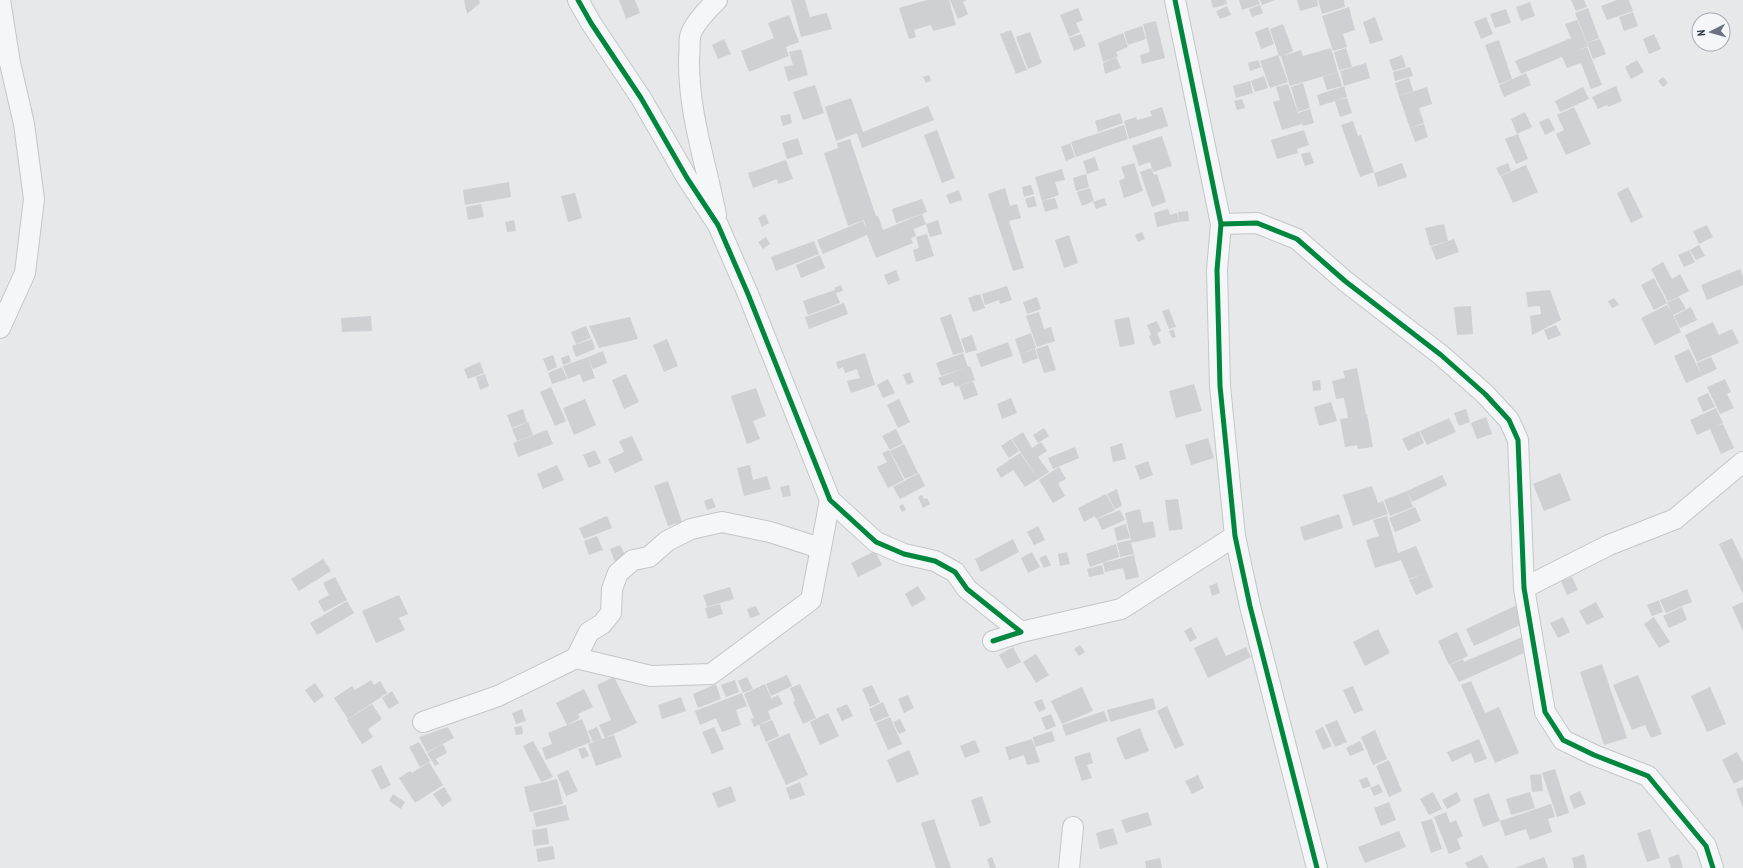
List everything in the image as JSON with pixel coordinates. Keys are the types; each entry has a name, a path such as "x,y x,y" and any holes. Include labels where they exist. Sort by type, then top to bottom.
{"street":[{"path":"0,0 10,62 24,124 34,199 25,273 0,328"},
{"path":"578,0 591,23 641,98 687,178 718,225 748,294 830,500 876,542 904,554 935,561 956,572 967,589 1021,632"},
{"path":"717,0 706,11 690,36 689,78 696,133 710,181 718,225"},
{"path":"1175,0 1221,224 1217,270 1220,386 1235,536 1252,614 1317,868"},
{"path":"1221,224 1258,224 1297,239 1345,281 1441,355 1485,394 1509,420 1518,440 1524,588 1545,712 1563,740 1594,755 1648,776 1706,846 1713,868"},
{"path":"1524,588 1609,545 1675,519 1743,462"},
{"path":"576,658 651,676 711,674 811,600 830,500"},
{"path":"423,722 498,696 576,658 589,632 602,624 612,614 612,589 618,573 633,560 649,557 667,541 685,532 722,522 770,532 820,548"},
{"path":"992,641 1021,632 1121,609 1235,536"},
{"path":"1069,868 1073,827"}],"building":[{"path":"464,0 479,0 480,3 467,14"},
{"path":"619,0 635,0 640,13 626,19"},
{"path":"791,0 805,0 810,17 827,13 832,29 801,37"},
{"path":"927,0 949,0 956,25 933,31 931,25 914,30 916,37 909,39 899,8"},
{"path":"950,0 967,0 963,2 968,14 958,19"},
{"path":"1211,0 1226,0 1227,4 1213,8"},
{"path":"1239,0 1258,0 1260,4 1242,10"},
{"path":"1260,0 1275,0 1262,5"},
{"path":"1297,0 1317,0 1318,6 1300,11"},
{"path":"1318,0 1344,0 1345,7 1322,14"},
{"path":"1571,0 1584,0 1587,7 1576,11"},
{"path":"1617,0 1629,0 1633,11 1607,20 1601,6"},
{"path":"1530,2 1535,16 1521,21 1516,7"},
{"path":"1260,5 1263,13 1252,17 1249,9"},
{"path":"1227,6 1231,15 1220,19 1216,11"},
{"path":"1349,7 1355,30 1343,34 1347,47 1333,51 1322,16"},
{"path":"1078,8 1083,20 1076,23 1080,32 1069,37 1060,15"},
{"path":"1588,8 1599,38 1587,43 1575,13"},
{"path":"1506,9 1511,23 1495,28 1490,14"},
{"path":"1633,12 1638,26 1624,31 1619,17"},
{"path":"789,15 799,42 786,47 789,56 749,72 741,51 774,38 768,23"},
{"path":"1375,17 1383,40 1370,44 1363,22"},
{"path":"1486,17 1493,34 1481,39 1474,22"},
{"path":"1577,20 1588,46 1574,52 1587,47 1602,85 1591,89 1581,63 1567,68 1562,57 1521,74 1515,61 1571,38 1565,24"},
{"path":"1156,21 1165,58 1142,64 1140,55 1150,52 1143,24"},
{"path":"1283,24 1293,51 1283,56 1301,50 1303,56 1331,48 1338,72 1290,86 1281,56 1279,56 1270,29"},
{"path":"1142,26 1146,39 1128,45 1124,32"},
{"path":"1268,27 1274,44 1261,49 1255,32"},
{"path":"1011,30 1027,70 1016,74 1000,34"},
{"path":"1030,32 1042,63 1028,69 1016,37"},
{"path":"1123,33 1128,47 1116,52 1118,56 1103,62 1098,43"},
{"path":"1081,34 1086,46 1074,51 1069,38"},
{"path":"1654,34 1661,49 1649,54 1643,39"},
{"path":"724,39 731,54 718,59 712,45"},
{"path":"1600,39 1606,54 1593,59 1587,43"},
{"path":"1499,40 1512,79 1499,84 1485,45"},
{"path":"1346,48 1352,67 1339,70 1334,52"},
{"path":"801,49 808,75 788,81 784,67 793,65 789,52"},
{"path":"1278,55 1288,82 1270,88 1260,61"},
{"path":"1402,55 1406,67 1393,71 1389,60"},
{"path":"1116,57 1121,68 1105,74 1103,63"},
{"path":"1258,60 1261,67 1250,71 1248,63"},
{"path":"1637,60 1644,72 1631,79 1625,67"},
{"path":"1366,63 1370,78 1344,86 1340,71"},
{"path":"1410,67 1413,76 1395,81 1393,72"},
{"path":"1338,72 1342,86 1327,90 1323,77"},
{"path":"1526,73 1531,85 1504,97 1499,85"},
{"path":"929,75 931,81 926,83 923,77"},
{"path":"1264,76 1268,88 1255,92 1251,81"},
{"path":"1663,77 1668,83 1663,87 1658,81"},
{"path":"1409,78 1413,91 1399,96 1395,83"},
{"path":"1250,81 1253,93 1236,98 1233,86"},
{"path":"1303,83 1310,108 1298,112 1291,87"},
{"path":"1288,84 1298,113 1310,109 1314,123 1303,126 1302,124 1282,130 1273,102 1280,100 1276,87"},
{"path":"815,85 824,113 803,120 793,92"},
{"path":"1344,86 1347,97 1320,106 1317,95"},
{"path":"1616,86 1622,101 1608,107 1607,105 1598,109 1592,97"},
{"path":"1427,87 1432,104 1419,108 1424,123 1410,128 1399,96"},
{"path":"1583,87 1589,99 1560,112 1555,101"},
{"path":"851,98 863,132 928,106 934,120 862,148 857,133 836,141 825,107"},
{"path":"1347,98 1352,113 1340,117 1335,101"},
{"path":"1242,99 1245,108 1237,110 1234,101"},
{"path":"1162,107 1168,126 1129,139 1124,121 1136,117 1137,120 1152,116 1150,111"},
{"path":"1574,107 1591,144 1566,155 1556,134 1564,130 1557,115"},
{"path":"1525,112 1532,127 1517,134 1511,119"},
{"path":"1120,113 1123,123 1098,132 1095,121"},
{"path":"790,114 792,123 783,126 780,116"},
{"path":"1549,118 1555,130 1545,135 1539,122"},
{"path":"1353,121 1358,136 1361,135 1374,172 1360,177 1341,125"},
{"path":"1424,124 1428,137 1415,142 1410,128"},
{"path":"1124,125 1128,139 1076,157 1071,142"},
{"path":"937,130 955,178 942,183 924,135"},
{"path":"1304,130 1309,145 1297,149 1298,153 1277,159 1271,140"},
{"path":"1518,134 1528,159 1516,164 1505,139"},
{"path":"1162,136 1172,166 1153,172 1150,162 1139,166 1132,146"},
{"path":"798,138 803,154 787,159 782,143"},
{"path":"850,139 876,216 878,216 883,230 922,214 926,224 914,229 912,224 916,236 911,238 913,243 876,258 867,235 823,254 817,240 863,221 867,229 864,220 848,226 824,153 838,148 837,143"},
{"path":"1070,143 1075,157 1066,161 1061,147"},
{"path":"1310,152 1314,163 1305,166 1301,154"},
{"path":"1095,157 1099,170 1087,174 1083,161"},
{"path":"786,160 793,179 778,184 777,179 753,188 748,173"},
{"path":"1134,163 1143,191 1124,198 1119,181 1125,178 1121,167"},
{"path":"1402,163 1407,177 1378,187 1374,173"},
{"path":"1508,163 1511,171 1500,176 1496,168"},
{"path":"1526,165 1538,192 1513,203 1501,176"},
{"path":"1151,168 1154,175 1157,174 1166,202 1152,207 1140,172"},
{"path":"1062,169 1065,180 1055,182 1059,195 1042,201 1035,177"},
{"path":"1086,174 1089,187 1076,191 1073,178"},
{"path":"509,182 511,197 465,205 463,190"},
{"path":"1031,185 1034,194 1024,197 1022,187"},
{"path":"1628,187 1643,217 1631,223 1617,193"},
{"path":"1005,188 1010,206 1017,204 1021,218 1009,221 1024,268 1013,271 988,194"},
{"path":"1090,188 1094,201 1082,206 1077,192"},
{"path":"959,190 962,200 950,204 946,195"},
{"path":"575,193 582,218 568,222 561,196"},
{"path":"1034,196 1037,206 1028,208 1025,199"},
{"path":"1055,198 1058,208 1045,212 1042,201"},
{"path":"1104,198 1107,205 1096,209 1093,202"},
{"path":"922,199 927,212 896,223 892,209"},
{"path":"481,204 484,217 468,220 466,207"},
{"path":"1168,209 1170,215 1177,213 1179,222 1157,227 1154,213"},
{"path":"1188,211 1189,221 1179,222 1178,212"},
{"path":"765,214 769,223 762,227 758,218"},
{"path":"514,220 516,231 507,232 505,222"},
{"path":"938,220 942,234 930,237 926,224"},
{"path":"1444,224 1448,241 1430,246 1425,228"},
{"path":"1707,225 1713,237 1699,244 1693,231"},
{"path":"1142,232 1145,239 1138,242 1135,235"},
{"path":"927,234 934,256 916,262 913,250 919,248 916,237"},
{"path":"1069,235 1078,263 1064,268 1055,240"},
{"path":"766,237 770,244 763,249 758,242"},
{"path":"1454,239 1459,252 1436,260 1431,247"},
{"path":"814,241 819,254 776,271 771,257"},
{"path":"1699,245 1705,256 1696,260 1690,250"},
{"path":"1689,250 1695,262 1684,267 1678,255"},
{"path":"820,255 825,268 801,278 796,265"},
{"path":"1663,262 1672,279 1680,274 1689,291 1668,302 1651,269"},
{"path":"1740,269 1743,277 1743,285 1707,300 1701,285"},
{"path":"896,270 900,280 888,285 884,275"},
{"path":"1654,278 1667,303 1654,310 1641,285"},
{"path":"841,285 843,291 836,293 840,303 808,315 803,301 835,290 834,288"},
{"path":"1007,286 1012,300 1000,304 999,300 985,305 982,294"},
{"path":"1550,290 1561,320 1532,335 1530,316 1541,314 1540,306 1528,307 1526,292"},
{"path":"980,294 985,308 973,312 968,298"},
{"path":"1037,297 1041,309 1027,314 1023,302"},
{"path":"1679,297 1686,309 1673,315 1681,332 1655,345 1641,318 1667,305 1672,312 1667,303"},
{"path":"1614,298 1619,305 1612,308 1608,301"},
{"path":"844,303 848,314 809,329 805,317"},
{"path":"1471,306 1473,334 1457,335 1454,307"},
{"path":"1691,307 1697,320 1680,328 1674,316"},
{"path":"1169,309 1176,327 1169,329 1162,311"},
{"path":"1039,312 1044,329 1051,327 1055,341 1037,347 1026,316"},
{"path":"951,314 964,352 953,355 940,318"},
{"path":"371,316 372,331 342,332 341,318"},
{"path":"630,317 638,339 599,348 589,326"},
{"path":"1129,317 1135,344 1120,347 1114,320"},
{"path":"1157,321 1161,331 1157,333 1161,343 1153,346 1147,325"},
{"path":"1713,322 1719,335 1732,329 1739,343 1697,362 1685,335"},
{"path":"1556,325 1561,335 1548,340 1544,330"},
{"path":"586,326 591,338 576,344 571,332"},
{"path":"1173,329 1176,337 1172,338 1169,331"},
{"path":"1031,333 1036,348 1020,354 1015,339"},
{"path":"972,335 977,350 966,353 961,339"},
{"path":"592,339 595,349 576,357 572,346"},
{"path":"667,339 678,366 664,372 653,345"},
{"path":"1008,342 1013,356 981,367 976,354"},
{"path":"1048,345 1056,370 1044,373 1036,349"},
{"path":"1035,349 1038,358 1023,364 1020,354"},
{"path":"1689,349 1702,376 1686,383 1674,356"},
{"path":"603,351 607,363 593,369 588,357"},
{"path":"865,353 875,385 851,393 847,381 860,378 857,369 845,373 843,367 838,369 836,362"},
{"path":"963,353 968,367 941,376 936,363"},
{"path":"553,355 557,367 548,371 543,359"},
{"path":"569,355 571,362 563,365 561,358"},
{"path":"588,357 595,378 583,382 580,374 568,379 563,366"},
{"path":"1711,357 1717,369 1702,376 1697,363"},
{"path":"480,362 484,373 468,379 464,369"},
{"path":"970,366 975,380 955,387 953,382 942,386 938,378"},
{"path":"562,367 567,379 552,384 548,373"},
{"path":"1357,368 1366,414 1358,416 1367,414 1373,447 1358,449 1357,445 1345,447 1340,419 1348,418 1344,398 1336,399 1332,381 1345,378 1343,371"},
{"path":"910,372 914,382 907,385 903,375"},
{"path":"485,374 489,386 480,390 476,377"},
{"path":"626,374 639,402 624,409 612,380"},
{"path":"888,379 895,393 883,398 877,385"},
{"path":"1725,379 1731,392 1727,394 1734,408 1720,414 1707,387"},
{"path":"1320,380 1321,390 1313,391 1312,381"},
{"path":"973,381 978,395 964,400 959,386"},
{"path":"1194,384 1202,411 1176,418 1169,391"},
{"path":"551,387 566,421 555,426 540,392"},
{"path":"756,388 766,416 753,421 760,439 747,444 731,396"},
{"path":"1708,393 1715,407 1703,412 1697,398"},
{"path":"1011,398 1017,413 1002,419 997,404"},
{"path":"585,399 596,425 574,435 563,408"},
{"path":"899,399 910,422 898,428 887,405"},
{"path":"1331,402 1337,421 1319,426 1314,407"},
{"path":"1716,408 1723,423 1715,427 1723,424 1734,448 1721,454 1710,429 1697,435 1690,420"},
{"path":"523,409 527,422 512,428 507,415"},
{"path":"1466,409 1470,422 1459,426 1454,413"},
{"path":"1486,417 1492,434 1477,439 1471,423"},
{"path":"1449,418 1456,432 1427,445 1420,431"},
{"path":"528,422 533,435 517,441 512,429"},
{"path":"1044,428 1049,436 1038,443 1033,435"},
{"path":"896,429 903,443 890,450 882,436"},
{"path":"547,430 553,444 518,457 513,443"},
{"path":"1419,431 1424,443 1408,451 1402,439"},
{"path":"1023,432 1032,448 1041,442 1047,451 1038,457 1049,472 1038,479 1012,439"},
{"path":"632,436 643,460 615,473 608,459 624,452 619,441"},
{"path":"1208,438 1214,458 1191,465 1185,445"},
{"path":"1011,439 1019,451 1009,458 1001,446"},
{"path":"1122,443 1126,459 1113,462 1110,447"},
{"path":"904,444 918,473 905,479 890,451"},
{"path":"1075,447 1079,458 1053,469 1048,458"},
{"path":"595,450 601,463 589,468 583,455"},
{"path":"889,450 904,480 888,488 877,467 887,462 882,453"},
{"path":"1020,453 1038,479 1025,487 1013,470 1001,478 996,469"},
{"path":"1148,461 1153,475 1140,480 1135,466"},
{"path":"557,465 564,480 543,489 537,474"},
{"path":"750,465 753,480 767,476 771,489 744,496 737,468"},
{"path":"1059,467 1066,479 1058,483 1065,496 1053,503 1039,480"},
{"path":"919,473 925,486 900,499 893,487"},
{"path":"1560,473 1571,500 1544,511 1533,484"},
{"path":"1442,475 1447,485 1412,502 1407,491"},
{"path":"668,481 682,522 668,526 654,486"},
{"path":"789,485 791,496 783,497 780,487"},
{"path":"1372,486 1378,503 1383,501 1388,514 1353,526 1343,495"},
{"path":"1117,489 1122,506 1115,509 1107,494"},
{"path":"1407,491 1413,507 1390,516 1384,500"},
{"path":"1106,494 1115,510 1096,519 1095,516 1084,522 1078,508"},
{"path":"922,495 924,499 927,498 930,504 923,508 918,497"},
{"path":"712,498 716,507 707,510 704,501"},
{"path":"1178,499 1183,529 1169,531 1165,500"},
{"path":"903,504 906,510 902,512 899,506"},
{"path":"1415,507 1421,521 1395,532 1389,518"},
{"path":"1140,509 1143,523 1153,521 1156,537 1131,543 1134,554 1120,557 1117,543 1131,540 1125,513"},
{"path":"1120,510 1125,520 1102,530 1097,519"},
{"path":"1339,514 1343,528 1304,541 1300,527"},
{"path":"607,516 612,528 584,539 579,528"},
{"path":"1387,516 1398,553 1416,546 1433,587 1416,595 1409,580 1422,574 1409,579 1401,560 1375,568 1366,540 1379,536 1373,520"},
{"path":"1126,524 1130,538 1117,541 1114,528"},
{"path":"1038,526 1045,540 1034,545 1027,532"},
{"path":"597,536 603,550 589,555 584,541"},
{"path":"1732,538 1743,561 1743,594 1719,544"},
{"path":"1013,539 1019,552 981,572 975,559"},
{"path":"1116,544 1119,557 1090,567 1086,554"},
{"path":"620,545 626,557 615,562 610,549"},
{"path":"875,551 882,565 858,577 851,563"},
{"path":"1032,552 1040,567 1028,573 1021,558"},
{"path":"1067,552 1070,564 1060,566 1058,554"},
{"path":"1046,555 1051,565 1044,568 1039,558"},
{"path":"1134,555 1139,577 1126,580 1123,568 1105,572 1103,563"},
{"path":"323,559 331,571 299,591 291,579"},
{"path":"1102,565 1104,574 1089,577 1087,569"},
{"path":"335,577 347,600 324,612 318,601 329,595 323,583"},
{"path":"1572,577 1578,590 1567,595 1561,581"},
{"path":"1217,583 1220,593 1212,596 1209,586"},
{"path":"918,586 926,599 912,607 905,594"},
{"path":"730,587 734,599 707,607 703,595"},
{"path":"1687,589 1692,602 1666,613 1660,600"},
{"path":"399,595 408,614 399,618 405,630 376,643 362,611"},
{"path":"1659,600 1663,612 1652,616 1647,605"},
{"path":"347,601 354,613 317,635 310,623"},
{"path":"1596,602 1604,617 1587,625 1579,611"},
{"path":"1743,602 1743,631 1732,607"},
{"path":"720,604 723,614 708,619 705,608"},
{"path":"1517,605 1520,625 1474,646 1466,629"},
{"path":"756,606 760,615 750,618 747,609"},
{"path":"1682,607 1687,620 1669,628 1663,616"},
{"path":"1563,617 1570,632 1558,638 1550,623"},
{"path":"1654,617 1670,642 1659,648 1644,624"},
{"path":"1191,627 1197,638 1190,642 1184,631"},
{"path":"1378,629 1390,653 1365,666 1353,642"},
{"path":"1457,632 1468,656 1449,665 1438,641"},
{"path":"1217,637 1226,656 1246,647 1251,657 1208,678 1194,648"},
{"path":"1522,637 1524,653 1459,682 1450,665 1463,659 1464,662"},
{"path":"1080,645 1085,652 1079,656 1074,649"},
{"path":"1013,647 1021,662 1007,669 999,655"},
{"path":"1036,654 1049,675 1036,683 1023,662"},
{"path":"1602,664 1627,738 1604,745 1580,672"},
{"path":"787,675 792,686 771,696 766,684"},
{"path":"1638,675 1662,734 1651,738 1645,725 1632,730 1613,685"},
{"path":"614,677 637,723 605,738 599,725 611,720 597,685"},
{"path":"747,677 753,689 743,693 738,681"},
{"path":"371,680 374,685 380,681 387,693 348,719 334,698 352,686 355,690"},
{"path":"735,680 739,692 726,697 721,685"},
{"path":"1471,681 1485,713 1499,707 1519,753 1495,763 1461,685"},
{"path":"315,683 324,696 314,703 305,690"},
{"path":"716,684 721,699 698,708 693,694"},
{"path":"765,684 772,700 772,698 778,695 783,704 768,711 771,719 754,727 751,719 754,718 744,694"},
{"path":"800,684 816,718 803,724 793,702 795,701 790,688"},
{"path":"872,685 880,702 870,707 862,689"},
{"path":"1353,686 1363,710 1354,714 1343,690"},
{"path":"1082,687 1093,711 1062,724 1051,701"},
{"path":"1710,687 1726,724 1707,732 1691,696"},
{"path":"584,689 593,707 578,714 580,718 567,725 556,703"},
{"path":"392,691 399,703 389,709 382,698"},
{"path":"742,693 747,706 736,710 741,725 722,732 716,718 700,725 695,711"},
{"path":"908,695 914,708 904,713 898,699"},
{"path":"681,697 686,711 662,719 658,705"},
{"path":"1153,698 1156,709 1110,722 1107,710"},
{"path":"1042,699 1046,709 1039,712 1034,702"},
{"path":"883,702 889,716 875,722 869,709"},
{"path":"372,704 382,719 368,729 373,737 362,744 347,720"},
{"path":"847,704 853,716 842,721 836,709"},
{"path":"1167,706 1184,745 1175,749 1157,711"},
{"path":"522,709 526,721 516,724 512,713"},
{"path":"1104,711 1108,721 1066,736 1062,725"},
{"path":"828,713 839,736 820,745 810,722"},
{"path":"1051,714 1056,726 1046,730 1041,718"},
{"path":"890,717 902,744 888,750 876,723"},
{"path":"582,719 591,742 546,760 542,748 552,744 548,733"},
{"path":"900,719 906,731 899,734 893,722"},
{"path":"772,720 779,736 766,742 759,725"},
{"path":"1337,720 1347,742 1335,747 1325,725"},
{"path":"522,726 523,734 516,735 514,727"},
{"path":"448,727 454,738 427,752 419,737"},
{"path":"597,727 602,739 593,742 588,731"},
{"path":"714,727 724,749 712,754 702,732"},
{"path":"1323,727 1332,746 1323,750 1315,731"},
{"path":"1140,728 1149,751 1125,760 1116,738"},
{"path":"1375,730 1387,759 1373,765 1361,737"},
{"path":"1052,731 1055,741 1035,747 1033,737"},
{"path":"789,733 808,775 786,785 767,743"},
{"path":"614,735 622,757 596,766 588,744"},
{"path":"1032,739 1040,762 1027,765 1024,755 1009,760 1005,747"},
{"path":"1479,739 1487,759 1475,763 1471,753 1452,762 1447,752"},
{"path":"975,740 980,752 965,758 960,746"},
{"path":"533,741 553,777 541,782 523,746"},
{"path":"1360,741 1364,750 1350,756 1346,748"},
{"path":"419,742 430,761 420,767 409,747"},
{"path":"443,744 447,753 436,759 439,764 435,766 427,753"},
{"path":"585,747 589,756 582,759 578,749"},
{"path":"909,750 919,774 897,783 887,760"},
{"path":"1090,752 1093,763 1087,765 1092,778 1082,781 1074,757"},
{"path":"1737,752 1743,763 1743,779 1734,784 1722,760"},
{"path":"1389,760 1402,791 1389,797 1376,766"},
{"path":"429,762 443,785 415,803 399,778 410,771 412,773"},
{"path":"381,765 391,785 381,790 371,770"},
{"path":"1555,769 1569,813 1557,817 1542,773"},
{"path":"568,770 578,791 566,796 557,775"},
{"path":"1541,774 1543,791 1532,792 1530,775"},
{"path":"1198,775 1204,788 1192,794 1185,781"},
{"path":"1367,777 1371,786 1363,789 1359,780"},
{"path":"557,779 563,804 530,812 524,787"},
{"path":"800,782 805,795 790,800 786,788"},
{"path":"1379,784 1383,792 1374,796 1370,788"},
{"path":"731,786 736,801 718,808 712,793"},
{"path":"444,787 452,800 442,807 433,794"},
{"path":"1743,787 1743,808 1736,789"},
{"path":"1580,791 1586,804 1574,809 1569,796"},
{"path":"1433,792 1442,809 1429,815 1420,799"},
{"path":"1457,792 1461,801 1447,809 1442,800"},
{"path":"1530,792 1535,808 1511,815 1506,799"},
{"path":"1489,793 1500,821 1483,827 1473,799"},
{"path":"393,794 405,802 401,809 389,801"},
{"path":"982,796 991,823 980,827 971,800"},
{"path":"1389,802 1396,820 1381,826 1374,808"},
{"path":"1551,804 1555,817 1548,819 1552,832 1530,840 1526,829 1505,836 1500,821"},
{"path":"566,805 569,820 536,827 533,813"},
{"path":"1148,812 1152,825 1126,833 1121,820"},
{"path":"1446,812 1450,823 1456,820 1463,836 1457,839 1461,849 1449,854 1434,817"},
{"path":"934,819 951,868 936,868 921,823"},
{"path":"1432,819 1442,849 1431,853 1421,822"},
{"path":"547,828 549,844 534,846 532,830"},
{"path":"1113,828 1118,844 1100,849 1096,833"},
{"path":"1650,829 1660,858 1647,862 1637,833"},
{"path":"1399,831 1406,847 1365,863 1358,847"},
{"path":"553,846 555,859 538,862 536,849"},
{"path":"1584,854 1587,868 1574,868 1572,858"},
{"path":"1679,854 1683,868 1671,868 1668,858"},
{"path":"1482,855 1489,868 1468,868 1465,863"},
{"path":"992,857 996,868 990,868 987,859"},
{"path":"1544,857 1548,868 1515,868 1531,862"},
{"path":"1160,858 1162,868 1146,868 1145,861"}],"cycle path":[{"path":"578,0 591,23 641,98 687,178 718,225 748,294 830,500 876,542 904,554 935,561 955,572 967,589 1021,632 993,641"},
{"path":"1175,0 1221,224 1217,270 1220,386 1235,536 1250,606 1317,868"},
{"path":"1221,224 1257,223 1297,239 1345,281 1441,355 1485,394 1509,420 1518,440 1524,588 1545,712 1563,740 1594,755 1648,776 1706,846 1713,868"}]}
